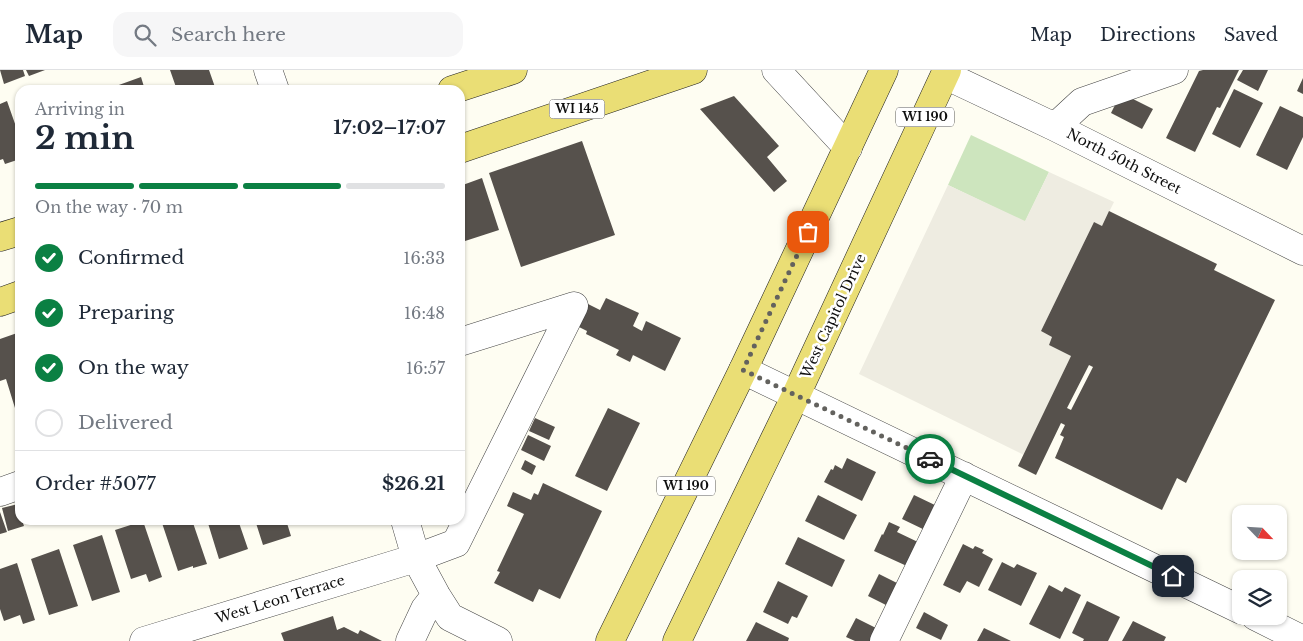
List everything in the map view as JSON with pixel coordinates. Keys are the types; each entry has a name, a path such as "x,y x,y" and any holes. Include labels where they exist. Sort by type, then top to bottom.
{"main road":[{"path":"465,86 513,70"},
{"name":"WI 145","path":"465,147 693,70"},
{"path":"868,104 869,70"},
{"name":"WI 190","path":"610,641 743,370 884,70"},
{"name":"West Capitol Drive","path":"678,641 796,395 946,72"},
{"path":"0,237 15,232"},
{"path":"0,302 15,297"}],"street":[{"path":"268,70 273,85"},
{"path":"776,70 848,148"},
{"path":"1055,127 1082,102 1174,70"},
{"name":"North 50th Street","path":"946,72 1303,251"},
{"name":"West Leon Terrace","path":"144,641 209,630 456,543 574,306 465,340"},
{"path":"743,370 1232,606"},
{"path":"888,640 964,476"},
{"path":"0,492 15,487"},
{"path":"406,525 416,558 450,617 498,641"},
{"path":"410,641 425,609 436,595"},
{"path":"1272,625 1303,640"}],"green space":[{"path":"971,135 1049,172 1025,222 948,185"}],"shaded area":[{"path":"1049,172 1114,202 1102,226 1094,222 1041,331 1052,337 1049,345 1071,356 1024,455 859,374 948,185 1025,221"}],"building":[{"path":"0,70 23,70 25,76 4,84"},
{"path":"26,70 45,70 29,76"},
{"path":"170,70 209,70 214,85 175,85"},
{"path":"1239,70 1220,108 1217,107 1195,152 1166,138 1199,71"},
{"path":"1243,70 1268,70 1258,91 1237,80"},
{"path":"141,77 143,85 119,85"},
{"path":"1303,78 1303,94 1297,91"},
{"path":"1234,89 1263,103 1240,148 1212,134"},
{"path":"1121,93 1153,109 1142,129 1111,113"},
{"path":"734,96 779,146 767,157 787,181 774,192 700,109"},
{"path":"7,101 15,124 15,161 5,164 3,159 0,160 0,104"},
{"path":"1280,106 1303,117 1303,137 1287,170 1256,155"},
{"path":"582,141 615,235 521,267 489,173"},
{"path":"482,178 499,230 465,241 465,184"},
{"path":"1109,211 1217,264 1214,270 1275,300 1186,483 1177,478 1162,510 1055,458 1064,437 1060,435 1065,425 1061,423 1036,475 1018,466 1071,356 1049,345 1052,337 1041,331 1094,222 1102,226","holes":["1089,365 1093,367 1071,410 1067,408"]},
{"path":"606,298 639,313 633,326 642,331 646,321 681,338 665,371 633,355 630,362 616,355 619,350 586,334 587,331 577,326 582,301 600,310"},
{"path":"15,334 15,408 6,379 0,381 0,339"},
{"path":"608,408 640,423 607,491 575,476"},
{"path":"535,418 555,427 549,440 529,431"},
{"path":"528,435 551,446 544,461 521,450"},
{"path":"847,458 876,472 862,501 824,482 835,465 842,469"},
{"path":"525,460 536,466 532,475 521,469"},
{"path":"543,483 602,511 560,599 539,589 533,602 494,583 500,572 497,571 524,514 507,506 513,492 531,500 534,493 538,495"},
{"path":"818,495 857,515 844,540 805,521"},
{"path":"914,495 939,507 927,531 902,519"},
{"path":"15,505 15,525 24,526 8,531 2,508"},
{"path":"0,512 7,532 0,534"},
{"path":"889,522 900,527 897,532 920,543 909,567 874,551"},
{"path":"131,525 144,525 162,577 149,582 146,574 131,579 115,530"},
{"path":"163,525 194,525 207,564 178,571"},
{"path":"209,525 240,525 248,549 219,559"},
{"path":"257,525 288,525 291,536 263,545"},
{"path":"102,535 120,592 92,601 73,545"},
{"path":"798,537 845,560 832,587 785,564"},
{"path":"963,544 973,549 975,546 984,550 982,553 993,559 979,587 967,581 960,593 943,585"},
{"path":"59,549 78,606 49,615 31,559"},
{"path":"1002,562 1014,568 1017,564 1037,573 1021,606 988,590"},
{"path":"17,563 35,620 23,624 20,615 4,621 0,609 0,569"},
{"path":"879,574 901,585 890,607 868,596"},
{"path":"778,581 808,596 797,618 792,616 788,624 763,612"},
{"path":"1049,585 1062,592 1065,587 1081,595 1060,639 1029,624"},
{"path":"1087,601 1120,617 1108,641 1083,641 1084,639 1072,633"},
{"path":"924,612 948,625 941,640 916,628"},
{"path":"333,616 337,630 344,627 358,634 360,630 382,641 284,641 281,633"},
{"path":"856,618 880,630 874,641 855,641 846,637"},
{"path":"1133,621 1166,637 1164,641 1122,641"},
{"path":"756,622 789,638 788,641 746,641"},
{"path":"984,628 1011,641 977,641"}],"way so far":[{"path":"808,232 743,370 930,459"}],"route":[{"path":"930,459 1173,576"}]}
